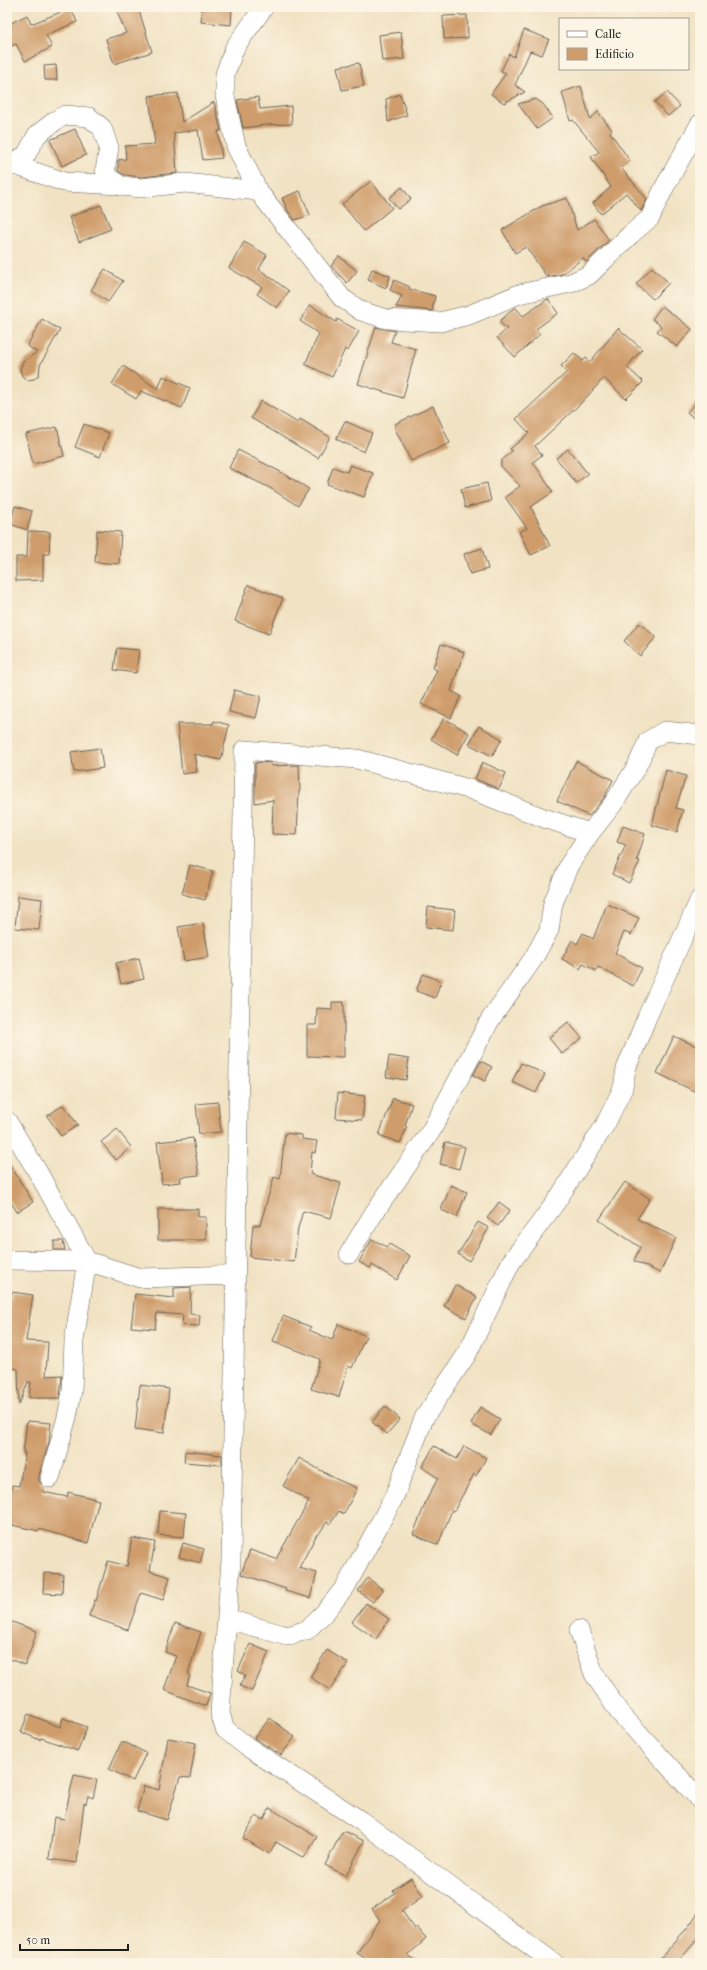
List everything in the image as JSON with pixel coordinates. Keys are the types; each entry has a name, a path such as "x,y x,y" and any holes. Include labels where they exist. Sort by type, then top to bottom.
{"street":[{"path":"264,7 235,47 225,74 225,96 236,146 258,192 342,298 361,311 386,319 440,322 469,315 519,294 571,283 589,275 630,235 650,218 664,188 700,124"},
{"path":"10,165 26,155 37,135 55,121 65,115 89,117 102,128 109,148 105,170 108,176 120,185"},
{"path":"10,165 64,182 120,185 141,188 185,183 258,192"},
{"path":"350,1254 374,1213 431,1131 490,1020 533,959 549,930 553,903 570,866 590,833 617,798 637,766 648,741 664,731 700,735"},
{"path":"554,1963 361,1820 246,1746 225,1729 220,1713 228,1619 230,1560 244,750 357,759 469,789 544,818 590,833"},
{"path":"228,1619 287,1636 307,1630 326,1611 346,1586 394,1497 424,1418 467,1354 511,1262 556,1202 605,1125 623,1088 626,1069 647,1017 700,899"},
{"path":"7,1121 39,1174 87,1261 74,1341 71,1397 50,1478"},
{"path":"7,1260 87,1261 140,1278 235,1275"},
{"path":"579,1630 594,1674 619,1712 700,1800"}],"building":[{"path":"115,7 138,7 152,52 114,64 106,39 126,33"},
{"path":"202,7 232,7 231,25 201,22"},
{"path":"71,8 77,22 46,35 52,47 25,61 16,44 7,48 7,25 27,15 31,24"},
{"path":"467,15 468,38 444,39 443,16"},
{"path":"524,30 549,39 542,55 530,51 515,85 525,92 504,103 491,94 506,73 501,71 509,54 514,57"},
{"path":"401,32 404,59 382,61 379,35"},
{"path":"359,63 364,86 342,90 337,67"},
{"path":"56,65 57,80 45,80 44,66"},
{"path":"581,86 590,119 598,112 612,130 610,132 630,161 621,168 647,199 641,211 626,193 601,214 593,203 611,187 591,157 599,152 573,120 570,121 562,92"},
{"path":"667,92 680,106 668,116 655,102"},
{"path":"178,93 182,122 214,102 221,131 218,131 222,158 203,160 198,130 174,133 177,173 141,177 125,175 118,171 118,160 126,159 125,146 155,144 149,96"},
{"path":"400,94 407,115 388,122 386,99"},
{"path":"258,97 260,109 291,106 292,124 243,128 237,100"},
{"path":"536,99 543,104 553,118 537,129 518,104"},
{"path":"75,129 86,155 62,166 50,140"},
{"path":"371,181 392,208 364,231 342,204"},
{"path":"402,187 411,199 398,209 389,198"},
{"path":"300,191 310,215 295,220 288,211 282,198"},
{"path":"567,198 577,230 594,219 609,240 586,262 583,258 562,274 547,277 526,247 515,253 502,230 542,206"},
{"path":"101,205 111,229 79,242 69,217"},
{"path":"244,242 267,255 259,269 289,291 277,308 257,294 262,287 229,268"},
{"path":"339,256 357,271 347,283 331,266"},
{"path":"652,267 669,283 653,299 636,284"},
{"path":"105,269 123,281 108,302 91,290"},
{"path":"372,269 390,276 386,288 368,280"},
{"path":"394,280 410,287 409,289 435,296 432,311 396,307 402,296 390,290"},
{"path":"548,299 558,313 536,329 540,334 515,357 497,338 507,329 499,322 515,307 523,316"},
{"path":"310,305 336,322 337,319 359,331 348,351 345,349 332,377 305,364 319,334 300,321"},
{"path":"662,306 692,329 677,347 657,331 661,326 652,319"},
{"path":"42,319 60,330 40,365 39,375 34,379 27,380 22,376 20,369 23,362 37,352 27,346"},
{"path":"376,327 395,331 391,342 416,349 403,398 358,384"},
{"path":"618,328 642,349 627,367 643,382 626,399 604,378 581,403 535,446 542,455 533,462 553,492 531,507 550,546 531,555 519,532 527,528 505,497 520,486 501,466 501,461 512,451 510,449 529,433 516,419 567,372 561,366 574,353 583,361 586,358 590,362"},
{"path":"123,366 158,389 163,376 190,388 182,408 141,391 136,399 112,384"},
{"path":"700,398 700,424 687,412"},
{"path":"261,401 298,423 300,419 330,437 318,458 251,418"},
{"path":"433,406 450,443 411,461 395,429 395,424"},
{"path":"345,421 372,433 364,452 336,439"},
{"path":"84,424 109,433 100,457 75,447"},
{"path":"57,427 64,456 33,464 26,434"},
{"path":"568,449 588,474 576,483 556,458"},
{"path":"238,450 279,471 309,489 298,506 270,488 229,468"},
{"path":"350,465 373,473 364,497 327,484 333,467 347,472"},
{"path":"487,483 491,501 465,508 461,489"},
{"path":"15,506 32,511 27,530 10,524"},
{"path":"97,530 121,532 119,564 95,562"},
{"path":"28,531 50,532 49,554 43,554 43,580 16,581 16,557 27,557"},
{"path":"482,548 488,569 470,574 464,554"},
{"path":"248,585 283,598 269,634 235,621"},
{"path":"639,623 656,637 640,656 624,641"},
{"path":"441,644 464,652 451,691 461,696 451,718 421,704 437,670 433,668"},
{"path":"117,648 139,650 136,673 114,670"},
{"path":"234,690 261,696 256,718 229,712"},
{"path":"444,718 469,733 457,755 431,739"},
{"path":"214,721 229,725 221,760 194,754 197,772 182,774 177,724 213,724"},
{"path":"479,726 502,739 492,756 469,744"},
{"path":"100,748 103,768 74,772 71,752"},
{"path":"576,761 613,780 604,798 589,816 557,801"},
{"path":"482,762 506,773 499,789 475,779"},
{"path":"255,763 271,763 271,766 299,765 300,791 297,835 272,834 273,800 255,803"},
{"path":"666,770 686,776 676,808 683,810 677,832 652,825"},
{"path":"623,826 645,834 637,860 640,861 629,883 612,874 626,845 617,842"},
{"path":"190,865 213,871 205,900 182,894"},
{"path":"18,896 42,899 39,930 15,928"},
{"path":"607,904 639,918 631,935 624,932 615,953 642,968 633,986 598,967 596,971 583,964 580,969 562,959 572,940 577,944 583,933 593,939"},
{"path":"428,907 455,910 453,930 426,927"},
{"path":"203,923 209,957 184,961 178,927"},
{"path":"139,958 144,979 121,984 116,963"},
{"path":"423,974 441,981 435,998 416,991"},
{"path":"332,1002 344,1002 344,1057 307,1056 307,1025 316,1025 317,1008 332,1009"},
{"path":"568,1022 582,1038 562,1054 549,1038"},
{"path":"674,1036 700,1048 700,1083 696,1092 657,1073"},
{"path":"389,1056 409,1059 406,1080 386,1077"},
{"path":"481,1061 492,1067 485,1081 473,1075"},
{"path":"521,1063 545,1074 536,1093 512,1082"},
{"path":"338,1093 365,1096 362,1120 336,1118"},
{"path":"393,1098 412,1104 405,1126 407,1127 400,1143 379,1135"},
{"path":"218,1102 221,1132 199,1134 196,1104"},
{"path":"63,1105 78,1125 61,1136 47,1116"},
{"path":"117,1129 131,1147 116,1160 101,1142"},
{"path":"285,1133 302,1135 302,1139 317,1141 315,1153 312,1152 310,1174 341,1183 331,1218 303,1211 298,1228 294,1262 250,1257 253,1225 260,1225 274,1177 280,1179"},
{"path":"193,1138 199,1175 180,1177 181,1182 162,1184 157,1142"},
{"path":"445,1142 465,1147 459,1169 440,1164"},
{"path":"7,1160 33,1202 17,1212 7,1196"},
{"path":"625,1182 650,1199 637,1219 676,1238 660,1273 634,1261 640,1247 599,1220"},
{"path":"451,1185 467,1192 457,1217 441,1210"},
{"path":"499,1202 510,1210 498,1226 487,1218"},
{"path":"158,1209 198,1209 198,1217 206,1217 206,1240 158,1240"},
{"path":"478,1222 489,1228 469,1261 458,1254"},
{"path":"372,1239 387,1247 389,1244 410,1256 397,1280 372,1265 370,1268 359,1262"},
{"path":"54,1241 63,1241 65,1250 54,1250"},
{"path":"455,1285 477,1297 466,1318 444,1306"},
{"path":"191,1287 190,1314 200,1315 199,1326 182,1325 183,1315 157,1313 155,1329 131,1327 135,1294 174,1298 174,1288"},
{"path":"12,1292 33,1295 26,1341 48,1342 46,1376 62,1375 60,1398 29,1398 31,1382 28,1382 19,1405 18,1369 7,1367 7,1321"},
{"path":"283,1316 311,1327 309,1330 332,1340 338,1324 366,1336 352,1368 348,1366 339,1397 311,1389 320,1359 273,1341"},
{"path":"140,1385 169,1389 164,1433 135,1429"},
{"path":"385,1406 400,1419 387,1434 372,1422"},
{"path":"480,1407 500,1419 491,1435 471,1424"},
{"path":"27,1421 51,1423 49,1442 39,1475 39,1481 44,1487 43,1492 67,1497 68,1492 99,1500 88,1543 39,1529 39,1531 7,1524 7,1508 12,1485 19,1486 25,1453 23,1453"},
{"path":"434,1446 457,1459 464,1446 486,1458 476,1476 474,1474 454,1511 452,1510 438,1545 413,1534 428,1497 438,1478 422,1467"},
{"path":"185,1451 222,1455 222,1465 184,1462"},
{"path":"299,1458 336,1479 357,1488 344,1514 339,1511 330,1524 327,1522 318,1535 317,1534 299,1568 317,1573 310,1598 285,1591 286,1589 241,1574 250,1550 276,1559 309,1501 283,1486"},
{"path":"160,1511 186,1513 184,1537 158,1535"},
{"path":"132,1538 155,1542 150,1571 170,1577 163,1600 141,1593 128,1630 89,1616 95,1600 96,1601 108,1561 127,1566"},
{"path":"183,1543 204,1549 200,1563 179,1557"},
{"path":"44,1573 63,1574 62,1594 43,1593"},
{"path":"368,1578 383,1590 373,1602 358,1591"},
{"path":"366,1603 389,1619 376,1639 352,1622"},
{"path":"7,1620 37,1631 25,1665 7,1658"},
{"path":"175,1623 201,1632 188,1674 190,1675 187,1685 210,1693 206,1706 164,1690 176,1656 165,1652"},
{"path":"250,1644 269,1652 252,1691 240,1686 245,1675 238,1671"},
{"path":"327,1650 348,1663 330,1690 310,1677"},
{"path":"28,1714 60,1727 63,1718 87,1727 78,1751 41,1738 40,1740 21,1732"},
{"path":"270,1718 295,1737 281,1755 254,1738"},
{"path":"168,1738 196,1743 190,1778 180,1777 167,1820 137,1811 144,1786 159,1790"},
{"path":"121,1743 126,1743 146,1753 133,1781 109,1769"},
{"path":"74,1775 97,1780 93,1798 88,1796 86,1804 84,1803 77,1863 49,1859 54,1817 64,1819"},
{"path":"270,1808 317,1837 304,1858 276,1842 269,1854 243,1838 256,1816 263,1820"},
{"path":"342,1832 346,1832 364,1841 346,1876 325,1865"},
{"path":"411,1878 423,1896 402,1911 415,1929 417,1928 426,1939 408,1955 420,1963 372,1963 357,1953 380,1920 372,1909 395,1893 393,1890"},
{"path":"700,1910 700,1936 677,1963 656,1963 688,1927"}]}
